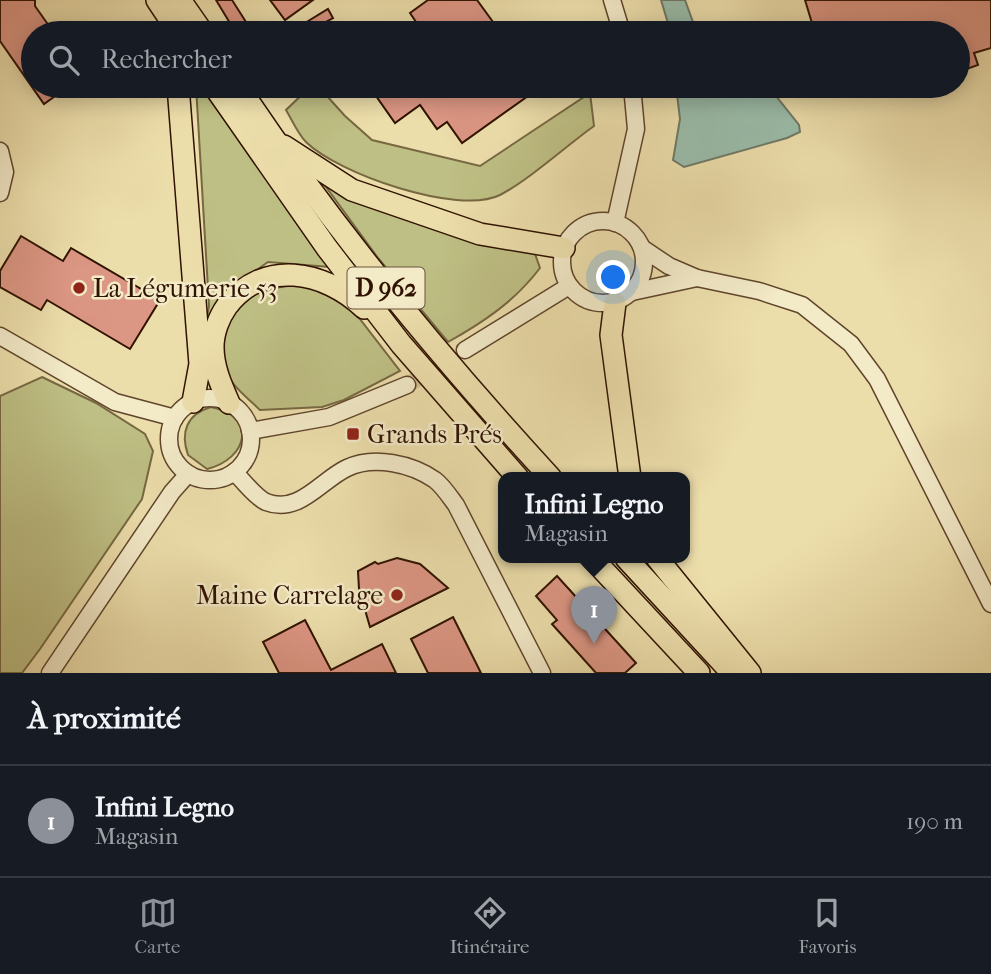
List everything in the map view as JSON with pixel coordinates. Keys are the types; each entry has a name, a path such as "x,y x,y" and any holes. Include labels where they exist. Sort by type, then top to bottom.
{"main road":[{"path":"148,0 158,21"},
{"path":"157,0 171,21"},
{"path":"180,0 194,21"},
{"path":"179,98 200,364 192,402"},
{"name":"D 962","path":"222,98 327,248 401,344 513,472"},
{"name":"D 962","path":"245,98 343,235 418,329 546,472"},
{"path":"273,139 352,190 480,234 564,248"},
{"path":"229,403 217,375 212,345 220,315 238,292 260,278 298,274 326,283 352,297 401,344"},
{"path":"623,297 611,335 629,472"},
{"path":"597,563 699,673"},
{"path":"631,563 732,673"},
{"path":"661,563 750,673"}],"street":[{"path":"612,0 618,21"},
{"path":"615,223 636,129 633,98"},
{"path":"0,151 5,173 0,193"},
{"path":"696,278 623,297 589,301 569,286 563,274 564,248 570,237 590,223 615,223 626,228 642,248 669,266 696,278 794,302 823,319 851,344 877,379 991,604"},
{"path":"623,297 643,273 642,248"},
{"path":"465,350 569,286"},
{"path":"0,336 115,402 175,418"},
{"path":"250,431 329,416 407,385"},
{"path":"205,399 229,403 239,410 250,431 248,454 234,472 212,480 188,474 178,466 169,443 175,418 192,402 205,399"},
{"path":"234,472 264,502 288,505 313,493 348,468 380,461 418,470 437,482 456,505 542,673"},
{"path":"50,673 128,562 172,492 188,474"}],"green space":[{"path":"197,98 209,98 330,267 268,262 244,279 205,328 209,306"},
{"path":"298,98 329,98 372,140 480,166 582,98 591,98 594,126 535,172 500,195 481,200 456,200 399,188 343,166 306,142 286,110"},
{"path":"318,176 534,251 540,268 520,291 498,310 448,342 378,258"},
{"path":"292,285 325,288 356,314 400,371 344,400 322,407 260,410 238,389 225,370 222,358 227,327 238,306 255,294"},
{"path":"42,377 96,403 145,434 153,451 142,499 40,649 22,673 0,673 0,396"},
{"path":"211,407 236,419 242,438 232,456 207,469 188,455 185,432 196,414"}],"shaded area":[{"path":"661,0 685,0 693,21 667,21"},
{"path":"677,98 778,98 799,125 800,132 684,167 673,160 680,119"}],"building":[{"path":"0,0 35,0 35,6 46,21 21,21 21,71 0,41"},
{"path":"216,0 232,0 245,21 229,21"},
{"path":"270,0 313,0 285,20"},
{"path":"428,0 477,0 492,21 415,21 410,13"},
{"path":"805,0 991,0 991,48 974,53 978,65 970,68 970,21 811,21"},
{"path":"328,9 333,18 328,21 308,21"},
{"path":"40,98 52,98 44,104"},
{"path":"377,98 525,98 462,143 447,122 437,129 420,105 395,123"},
{"name":"La Légumerie 53","path":"21,236 63,261 71,248 160,300 130,349 47,300 41,310 0,287 0,271"},
{"name":"Maine Carrelage","path":"397,558 420,564 448,588 370,627 359,589 358,571 375,562 378,564"},
{"path":"557,576 636,663 625,673 596,673 552,624 557,620 536,596"},
{"path":"453,617 481,673 428,673 411,639"},
{"path":"305,620 331,670 382,644 396,673 279,673 263,642"}],"tunnel":[{"path":"407,385 457,355"}],"place":[{"name":"La Légumerie 53","path":"79,288"},
{"name":"Grands Prés","path":"353,434"},
{"name":"Maine Carrelage","path":"397,595"},
{"name":"Infini Legno","path":"594,644"}]}
